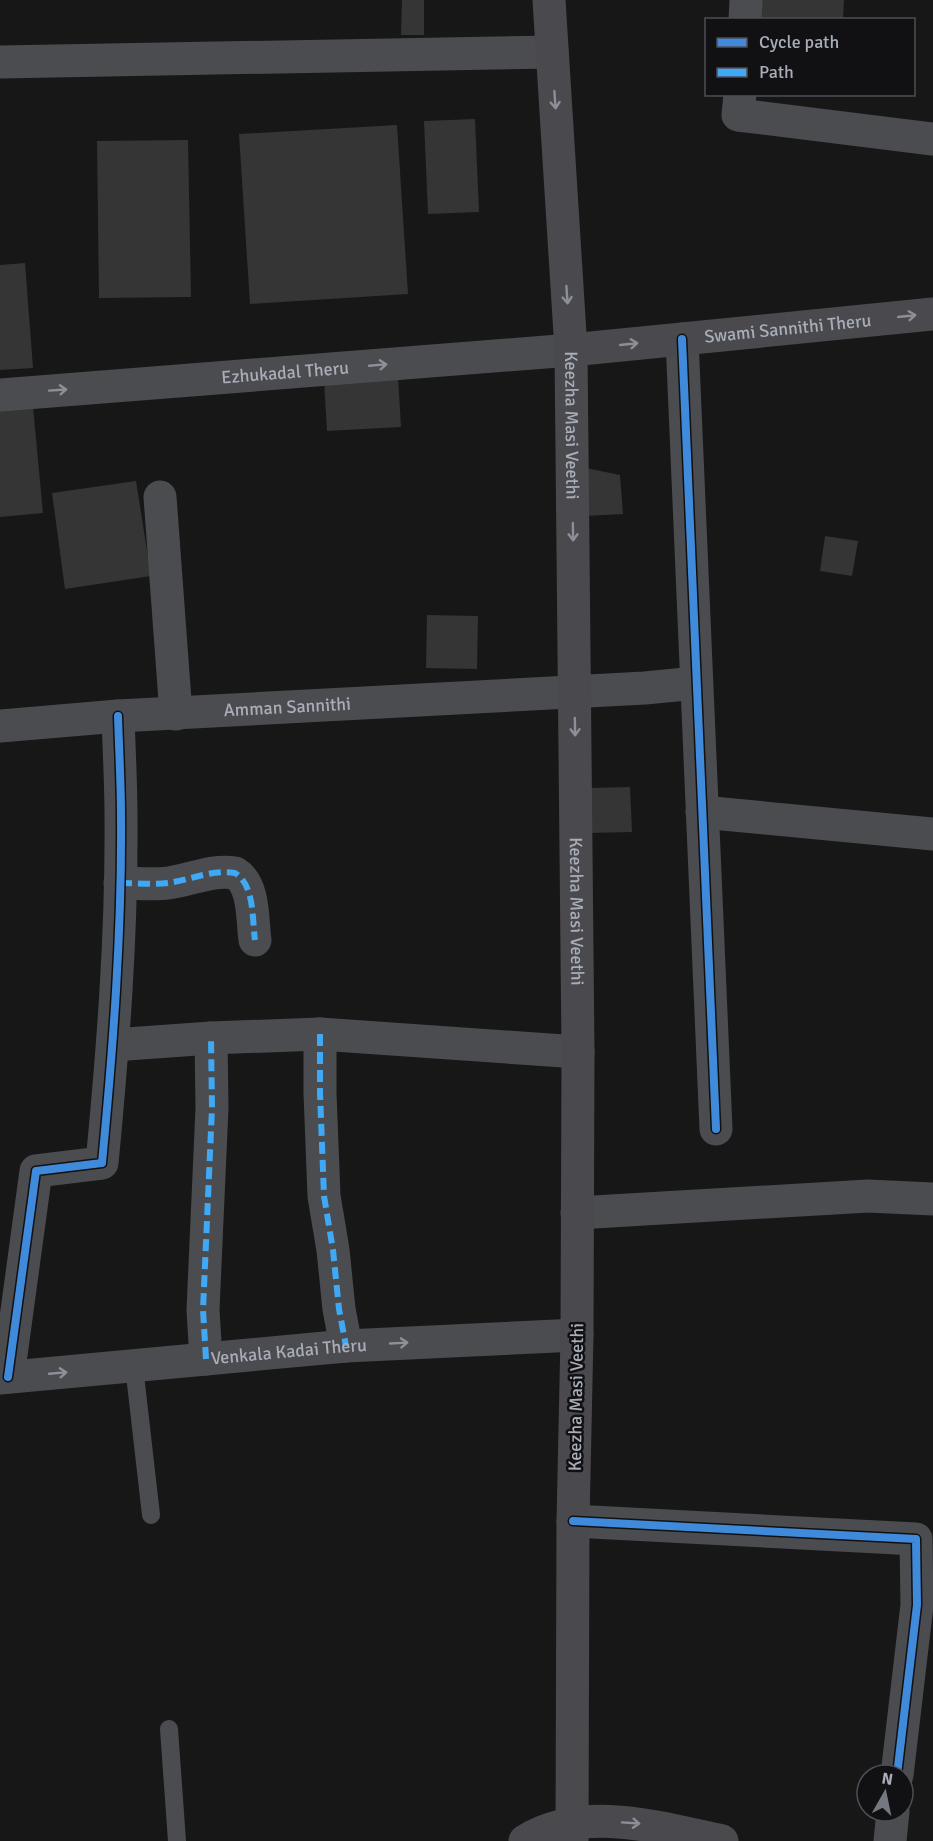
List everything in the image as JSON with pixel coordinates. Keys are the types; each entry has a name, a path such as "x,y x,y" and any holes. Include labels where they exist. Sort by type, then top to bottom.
{"main road":[{"name":"Keezha Masi Veethi","path":"549,0 571,350 578,1052 578,1335 573,1521 572,1832"},
{"name":"Swami Sannithi Theru","path":"571,350 933,314"},
{"path":"525,1841 534,1835 634,1823 722,1841"}],"street":[{"path":"745,18 746,0"},
{"path":"0,62 552,52"},
{"path":"740,96 738,115 933,139"},
{"path":"682,339 716,1129"},
{"name":"Ezhukadal Theru","path":"0,395 571,350"},
{"path":"160,497 176,714"},
{"name":"Amman Sannithi","path":"0,726 118,716 575,692 696,683"},
{"path":"4,1377 36,1171 102,1163 113,1045 120,883 121,816 118,716"},
{"path":"702,812 933,834"},
{"path":"120,883 165,884 218,872 235,873 246,884 255,940"},
{"path":"320,1034 324,1196 346,1346"},
{"path":"113,1045 320,1034 578,1052"},
{"path":"206,1359 203,1310 212,1108 211,1038"},
{"path":"577,1213 868,1196 933,1199"},
{"name":"Venkala Kadai Theru","path":"4,1377 346,1346 578,1335"},
{"path":"573,1521 916,1539 917,1605 898,1763"},
{"path":"890,1841 892,1823"}],"lane":[{"path":"134,1366 151,1515"},
{"path":"169,1729 177,1841"}],"building":[{"path":"402,0 424,0 424,35 401,35"},
{"path":"757,0 844,0 843,18 756,18"},
{"path":"475,119 479,212 428,214 424,121"},
{"path":"397,125 408,294 250,304 239,134"},
{"path":"188,140 191,297 99,298 97,141"},
{"path":"25,263 33,368 0,370 0,265"},
{"path":"398,376 401,427 327,431 324,380"},
{"path":"33,407 43,513 0,517 0,410"},
{"path":"581,467 620,475 623,514 585,516"},
{"path":"136,481 151,576 65,589 52,493"},
{"path":"825,536 858,541 852,576 820,571"},
{"path":"427,615 478,616 477,669 426,668"},
{"path":"630,787 632,832 590,833 589,788"}],"marked path":[{"path":"120,883 162,884 210,874 235,873 246,886 249,894 255,940"},
{"path":"320,1034 324,1196 346,1346"},
{"path":"206,1359 203,1310 212,1108 211,1038"}],"cycle path":[{"path":"682,339 716,1129"},
{"path":"8,1377 36,1171 102,1163 113,1034 120,904 121,804 118,716"},
{"path":"573,1521 916,1539 917,1605 898,1763"}]}
